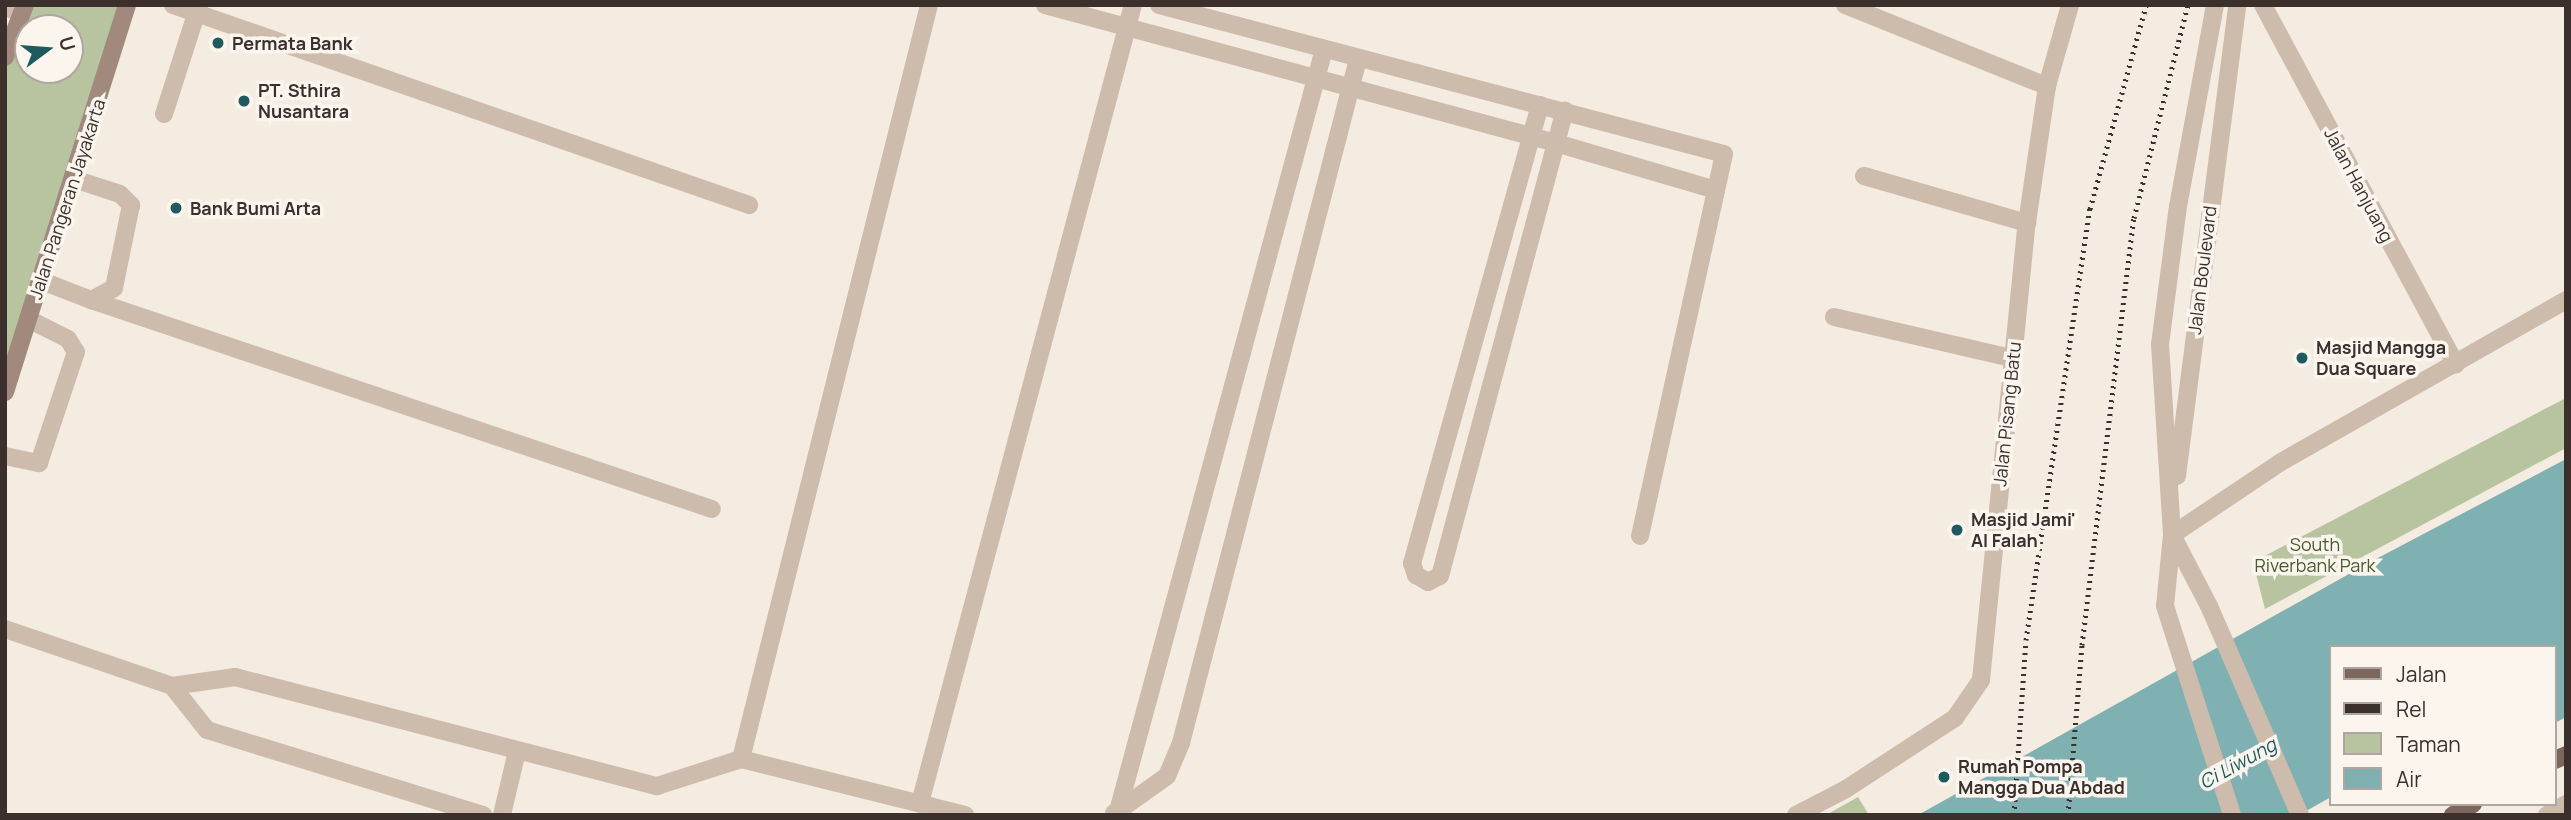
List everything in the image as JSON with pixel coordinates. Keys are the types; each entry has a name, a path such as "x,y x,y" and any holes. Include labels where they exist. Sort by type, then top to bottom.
{"main road":[{"name":"Jalan Pangeran Jayakarta","path":"5,392 127,5"},
{"path":"5,57 17,8"},
{"path":"2453,815 2469,806"}],"street":[{"path":"173,5 198,9 749,205"},
{"path":"741,759 929,5"},
{"path":"1045,5 1556,143 1716,190"},
{"path":"920,803 1132,5"},
{"path":"1158,5 1724,154 1640,536"},
{"path":"1845,5 2048,86"},
{"path":"2058,43 2062,5"},
{"name":"Jalan Pisang Batu","path":"1796,815 1846,789 1955,718 1981,680 2027,223 2048,86 2070,5"},
{"path":"2215,5 2178,206 2160,344 2172,535 2209,606 2300,815"},
{"name":"Jalan Boulevard","path":"2232,815 2165,606 2184,413 2237,5"},
{"name":"Jalan Hanjuang","path":"2263,5 2456,365"},
{"path":"164,114 198,9"},
{"path":"1113,813 1318,80 1324,49"},
{"path":"1113,813 1167,776 1181,743 1358,59"},
{"path":"1540,105 1412,563 1416,575 1428,582 1440,576 1565,110"},
{"path":"1864,176 2027,223"},
{"path":"74,179 120,194 131,205 114,288 91,300"},
{"path":"42,281 91,300 712,509"},
{"path":"2172,535 2281,462 2456,365 2566,300"},
{"path":"1834,317 2012,358"},
{"path":"5,456 38,463 76,352 68,339 28,319"},
{"path":"5,629 172,686 235,677 657,786 741,759 965,815"},
{"path":"172,686 207,730 483,815"},
{"path":"502,815 517,751"},
{"path":"2547,815 2566,804"}],"green space":[{"path":"24,5 127,5 5,392 5,52 14,30 14,84 84,84 84,14 20,14"},
{"name":"South Riverbank Park","path":"2566,398 2566,448 2265,609 2253,562"},
{"path":"1858,797 1869,815 1826,815"}],"water":[{"name":"Ci Liwung","path":"2566,459 2566,717 2557,722 2557,645 2330,645 2330,798 2299,815 1918,815 2374,560"}],"railway":[{"path":"2014,815 2026,640 2090,209 2146,5"},
{"path":"2068,815 2082,645 2134,218 2188,5"}],"place":[{"name":"Permata Bank","path":"218,43"},
{"name":"PT. Sthira Nusantara","path":"244,101"},
{"name":"Bank Bumi Arta","path":"176,208"},
{"name":"Masjid Mangga Dua Square","path":"2302,358"},
{"name":"Masjid Jami' Al Falah","path":"1957,530"},
{"name":"Rumah Pompa Mangga Dua Abdad","path":"1944,777"}]}
